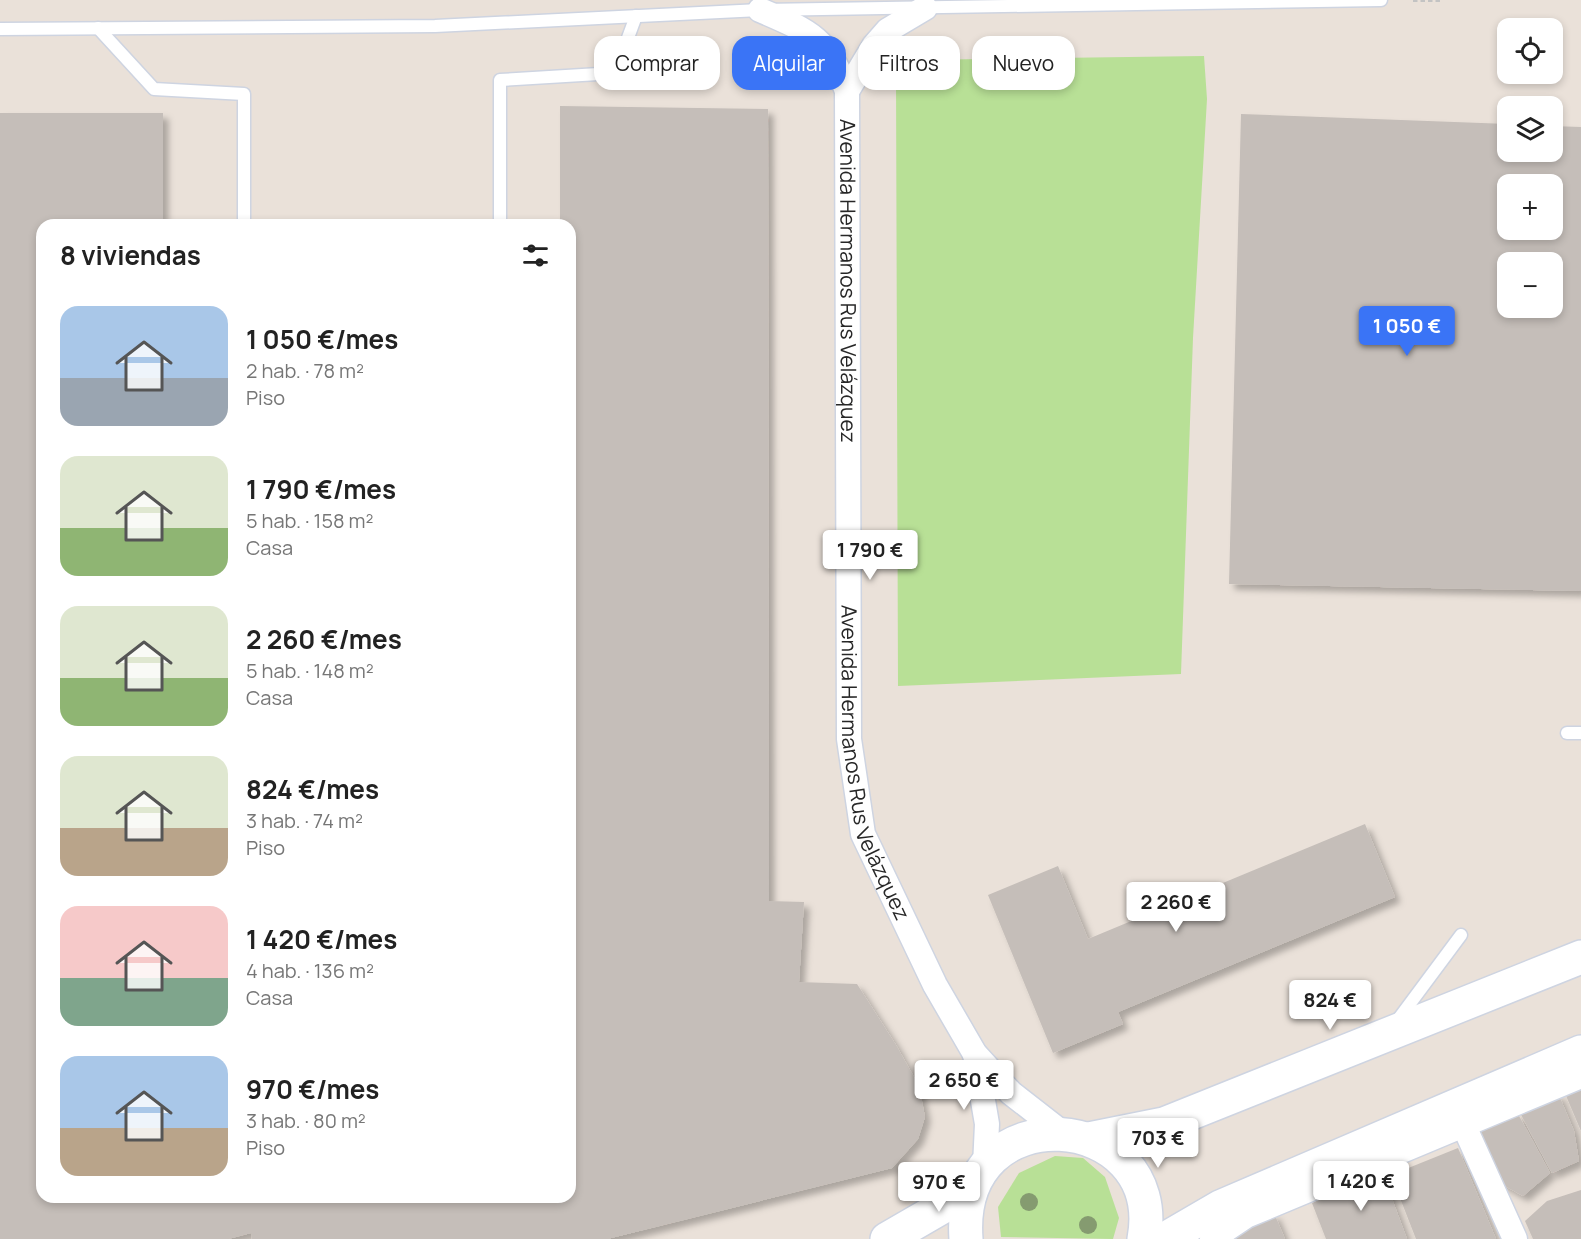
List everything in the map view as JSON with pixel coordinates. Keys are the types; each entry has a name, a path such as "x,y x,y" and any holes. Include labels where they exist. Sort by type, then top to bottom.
{"main road":[{"path":"887,1239 977,1179 1006,1147 1032,1135 1075,1136 1164,1124 1581,957"},
{"path":"1165,1239 1220,1207 1581,1052"},
{"path":"1075,1136 1113,1153 1131,1173 1143,1198 1147,1225 1144,1239"},
{"path":"966,1239 964,1218 977,1179"}],"street":[{"name":"Avenida Hermanos Rus Velázquez","path":"848,91 874,46 888,30 925,8"},
{"name":"Avenida Hermanos Rus Velázquez","path":"760,10 792,24 825,46 836,61 848,91 849,739 863,834 935,986 975,1054 1011,1093 1075,1136"},
{"name":"Avenida Hermanos Rus Velázquez","path":"975,1054 987,1124 977,1179"},
{"path":"1212,1239 1246,1216 1581,1076"},
{"path":"1464,1126 1515,1239"}],"lane":[{"path":"0,29 435,26 760,10 1380,0"},
{"path":"500,219 500,80 615,73 636,16"},
{"path":"98,28 154,89 244,94 244,219"},
{"path":"1567,733 1581,733"},
{"path":"1386,1036 1461,935"}],"path":[{"path":"1413,0 1442,0"}],"green space":[{"path":"1204,56 1207,99 1193,338 1181,674 898,686 896,90 960,90 960,59 972,59 972,90 1075,90 1075,58"},
{"path":"1055,1156 1083,1158 1105,1177 1119,1218 1113,1239 1001,1237 998,1207 1019,1173"}],"building":[{"path":"560,106 768,109 769,901 804,902 799,982 857,984 896,1045 919,1086 925,1117 918,1139 892,1168 607,1239 252,1239 251,1233 228,1239 0,1239 0,113 163,113 163,219 36,219 36,1203 576,1203 576,219 560,219"},
{"path":"1241,114 1497,124 1497,162 1563,162 1563,126 1581,127 1581,591 1229,584"},
{"path":"1365,824 1395,897 1118,1012 1123,1024 1053,1053 988,895 1058,866 1088,939"},
{"path":"1581,1083 1581,1131 1564,1091"},
{"path":"1558,1093 1574,1131 1579,1161 1552,1173 1518,1109"},
{"path":"1518,1114 1550,1173 1523,1196 1498,1182 1479,1131"},
{"path":"1458,1148 1496,1239 1416,1239 1391,1175"},
{"path":"1382,1172 1407,1239 1326,1239 1312,1203"},
{"path":"1581,1190 1581,1239 1533,1239 1525,1221 1547,1201"},
{"path":"1274,1213 1285,1239 1219,1239"}]}
